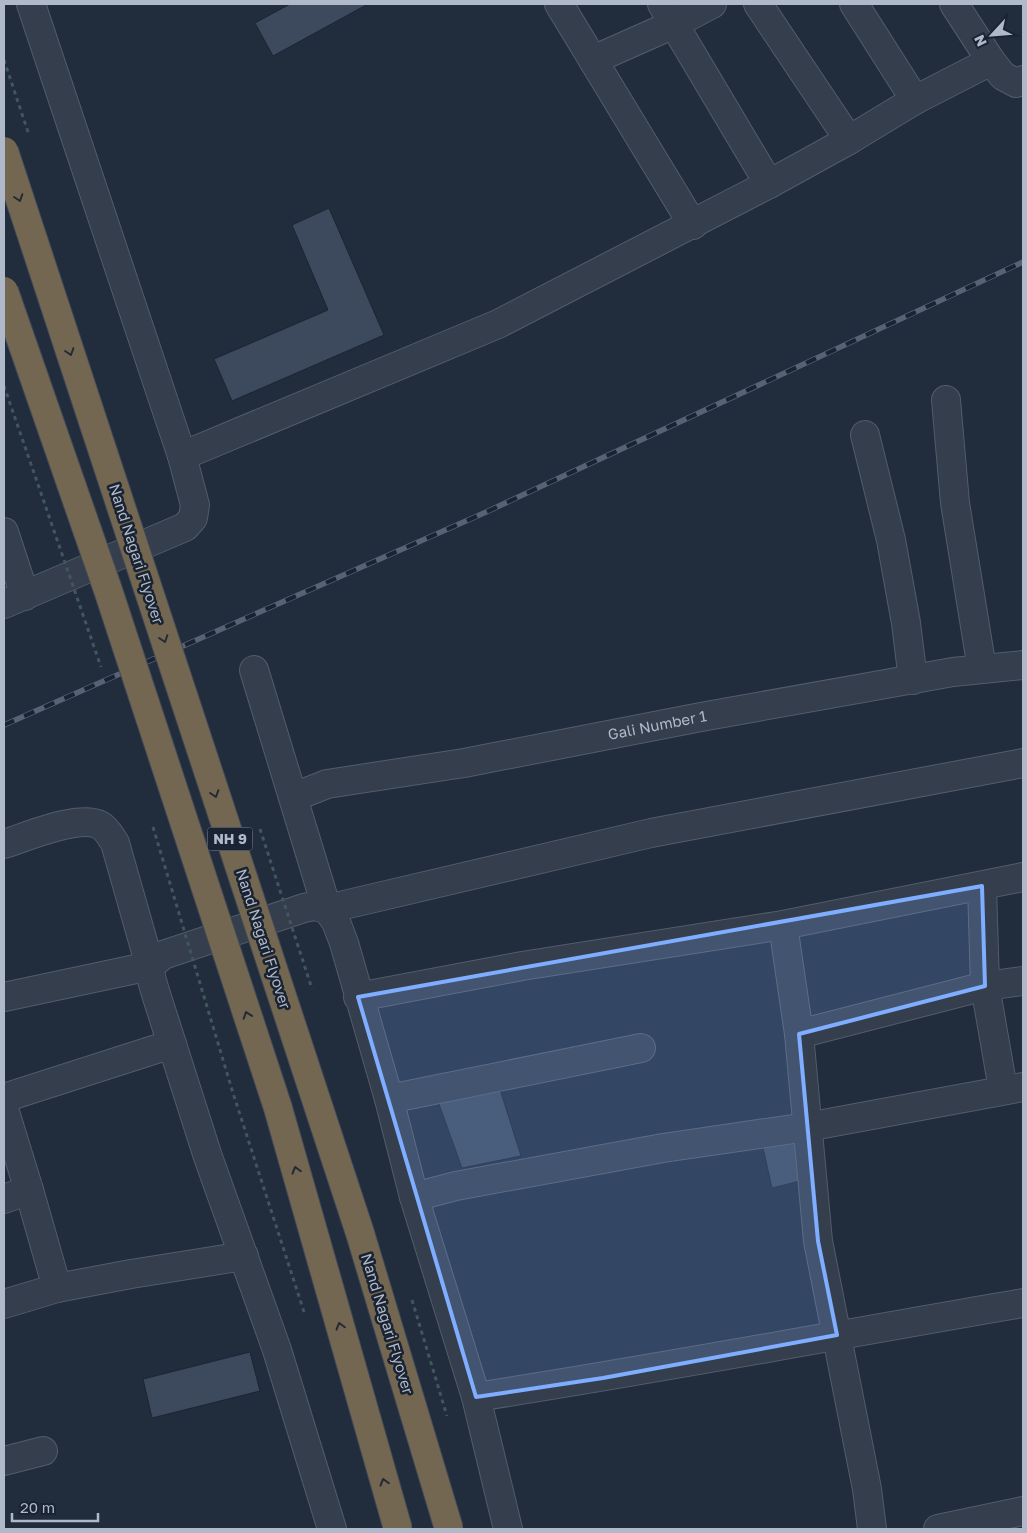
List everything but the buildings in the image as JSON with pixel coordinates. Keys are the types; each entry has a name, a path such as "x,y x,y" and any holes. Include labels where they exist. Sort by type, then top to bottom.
{"highway":[{"name":"Nand Nagari Flyover","path":"4,151 356,1224 449,1529"},
{"name":"NH 9","path":"4,291 108,590 278,1108 398,1529"}],"street":[{"path":"4,532 15,600 185,527 192,518 196,504 182,456 31,4"},
{"path":"559,4 693,224"},
{"path":"593,60 668,14 712,4"},
{"path":"758,4 849,140"},
{"path":"854,4 915,100"},
{"path":"954,4 991,62 1003,76 1016,83 1023,80"},
{"path":"668,14 769,184"},
{"path":"182,456 498,324 769,184 849,140 915,100 991,62"},
{"path":"946,400 955,503 982,669"},
{"path":"865,435 891,540 906,623 913,680"},
{"name":"Gali Number 1","path":"294,797 327,784 464,763 692,719 913,680 982,669 1023,665"},
{"path":"254,670 328,909 336,922 344,944 389,1099 414,1197 476,1397 508,1529"},
{"path":"4,997 150,966 163,954 304,908 314,906 328,909 651,834 1023,763"},
{"path":"4,844 63,825 80,822 99,824 108,832 115,843 150,966 151,977 172,1044 208,1157 277,1350 332,1529"},
{"path":"358,997 522,966 783,925 1023,877"},
{"path":"414,1197 456,1186 663,1148 807,1127 1013,1088 984,986 982,886"},
{"path":"783,925 799,1034 818,1241 867,1489 872,1529"},
{"path":"799,1034 984,986 1023,981"},
{"path":"4,1098 172,1044"},
{"path":"389,1099 642,1048"},
{"path":"4,1109 57,1288"},
{"path":"4,1199 29,1190"},
{"path":"4,1304 57,1288 244,1256"},
{"path":"476,1397 603,1378 1023,1303"},
{"path":"4,1461 43,1451"},
{"path":"938,1529 1023,1511"}],"path":[{"path":"4,386 103,675"},
{"path":"152,824 233,1094 306,1319"}],"highlighted area":[{"path":"982,886 985,986 799,1034 818,1241 837,1335 603,1378 476,1397 358,997"}],"railway":[{"path":"4,725 484,513 1023,262"}]}
